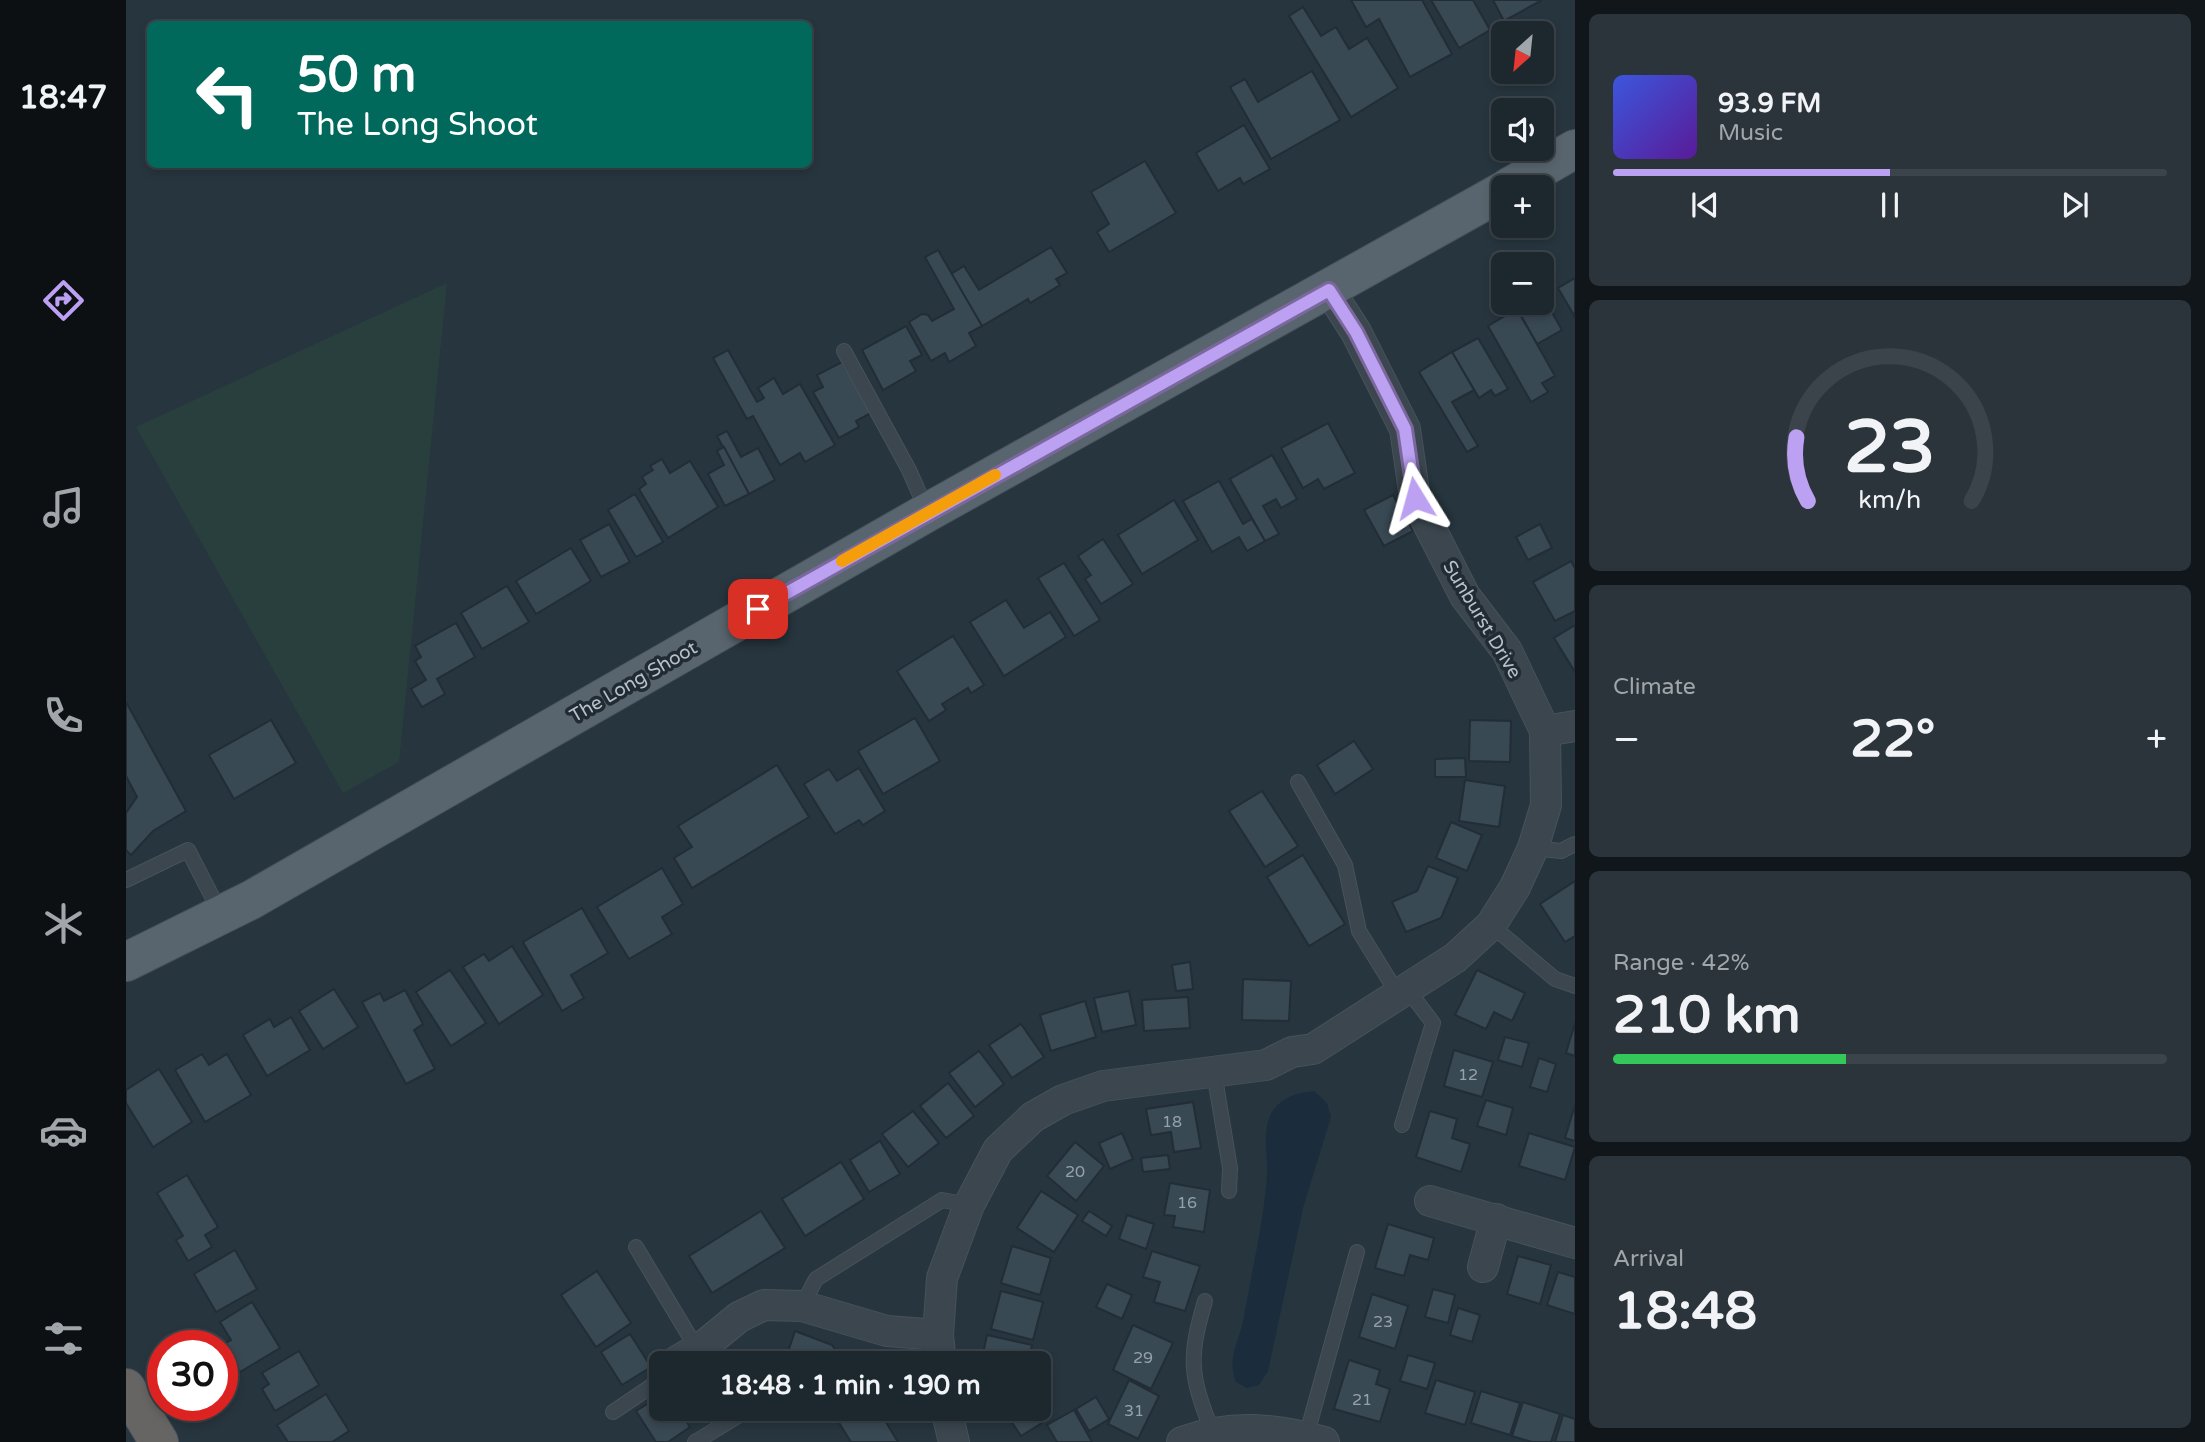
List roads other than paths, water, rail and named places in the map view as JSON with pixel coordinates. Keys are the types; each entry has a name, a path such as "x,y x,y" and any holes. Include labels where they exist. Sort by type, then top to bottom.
{"highway":[{"path":"126,1388 159,1442"}],"main road":[{"path":"1530,175 1575,149"},
{"name":"The Long Shoot","path":"126,962 222,915 928,512 1491,198"}],"street":[{"name":"Sunburst Drive","path":"703,1351 739,1317 764,1305 802,1306 939,1349 942,1279 969,1205 998,1150 1033,1117 1063,1100 1103,1086 1266,1065 1292,1052 1313,1049 1455,958 1491,925 1516,887 1533,848 1546,805 1545,731 1507,651 1465,596 1415,498 1405,429 1356,332 1329,290"},
{"path":"1545,731 1575,726"},
{"path":"1430,1201 1575,1243"},
{"path":"1483,1267 1496,1219"},
{"path":"949,1421 954,1442"},
{"path":"1182,1442 1212,1431 1282,1431 1315,1439"}],"lane":[{"path":"844,351 909,470 928,512"},
{"path":"1298,782 1345,865 1359,931 1403,993 1433,1023 1402,1125"},
{"path":"1533,848 1561,851 1575,844"},
{"path":"126,880 188,850 222,915"},
{"path":"1491,925 1555,979 1575,986"},
{"path":"1214,1072 1230,1168 1229,1191"},
{"path":"802,1306 816,1279 942,1200 969,1205"},
{"path":"636,1247 697,1351"},
{"path":"1315,1439 1357,1252"},
{"path":"1205,1301 1193,1354 1192,1374 1212,1431"},
{"path":"613,1412 649,1388"},
{"path":"695,1442 730,1421"}],"water":[{"path":"1314,1091 1327,1103 1331,1117 1303,1208 1268,1371 1259,1385 1247,1388 1236,1382 1232,1364 1244,1316 1263,1210 1268,1123 1273,1110 1283,1101 1294,1095"}]}
